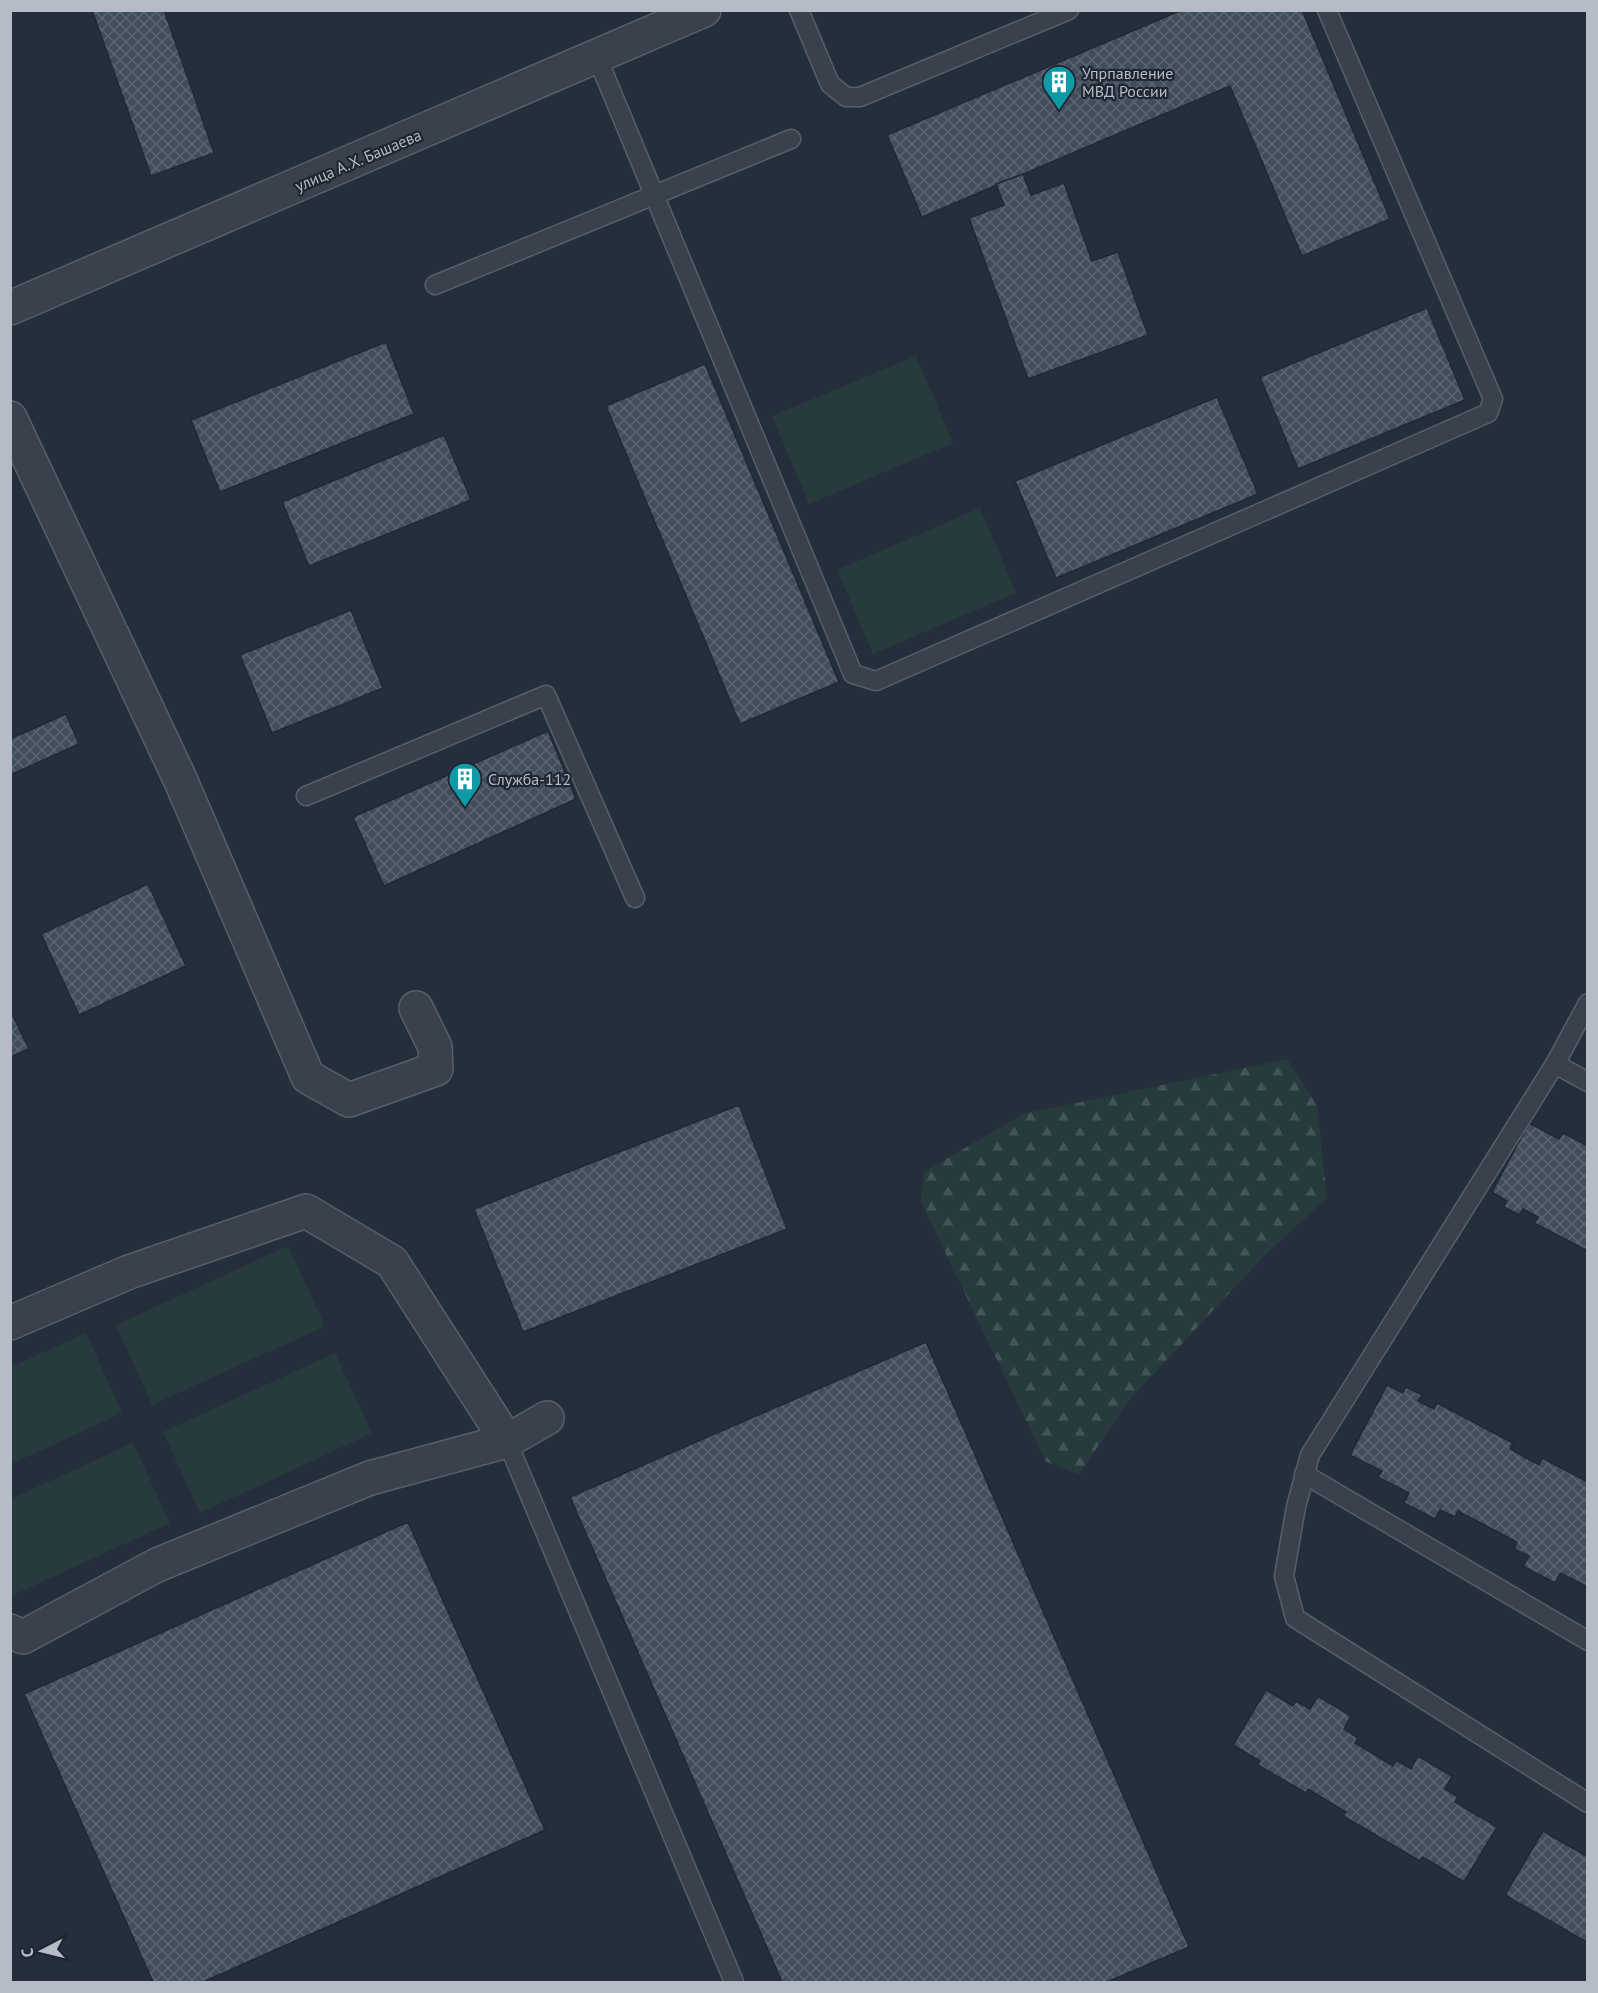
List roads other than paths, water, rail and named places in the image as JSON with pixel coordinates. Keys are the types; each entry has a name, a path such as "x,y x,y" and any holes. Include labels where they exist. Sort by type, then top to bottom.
{"street":[{"name":"улица А.Х. Башаева","path":"10,308 704,10"},
{"path":"10,417 180,779 308,1077 349,1100 436,1069 435,1047 416,1008"},
{"path":"10,1323 129,1272 306,1211 392,1262 507,1441"},
{"path":"10,1631 23,1637 157,1565 370,1478 507,1441 546,1418"}],"lane":[{"path":"799,10 830,84 846,97 860,98 1069,10"},
{"path":"597,57 853,674 876,681 1488,413 1493,399 1327,10"},
{"path":"435,285 791,139"},
{"path":"306,796 546,695 635,898"},
{"path":"1587,1003 1555,1064 1310,1455 1296,1507 1284,1576 1295,1618 1587,1803"},
{"path":"1555,1064 1587,1082"},
{"path":"507,1441 734,1983"},
{"path":"1304,1474 1587,1641"}],"place":[{"name":"Упрпавление МВД России","path":"1059,111"},
{"name":"Служба-112","path":"465,808"}]}
